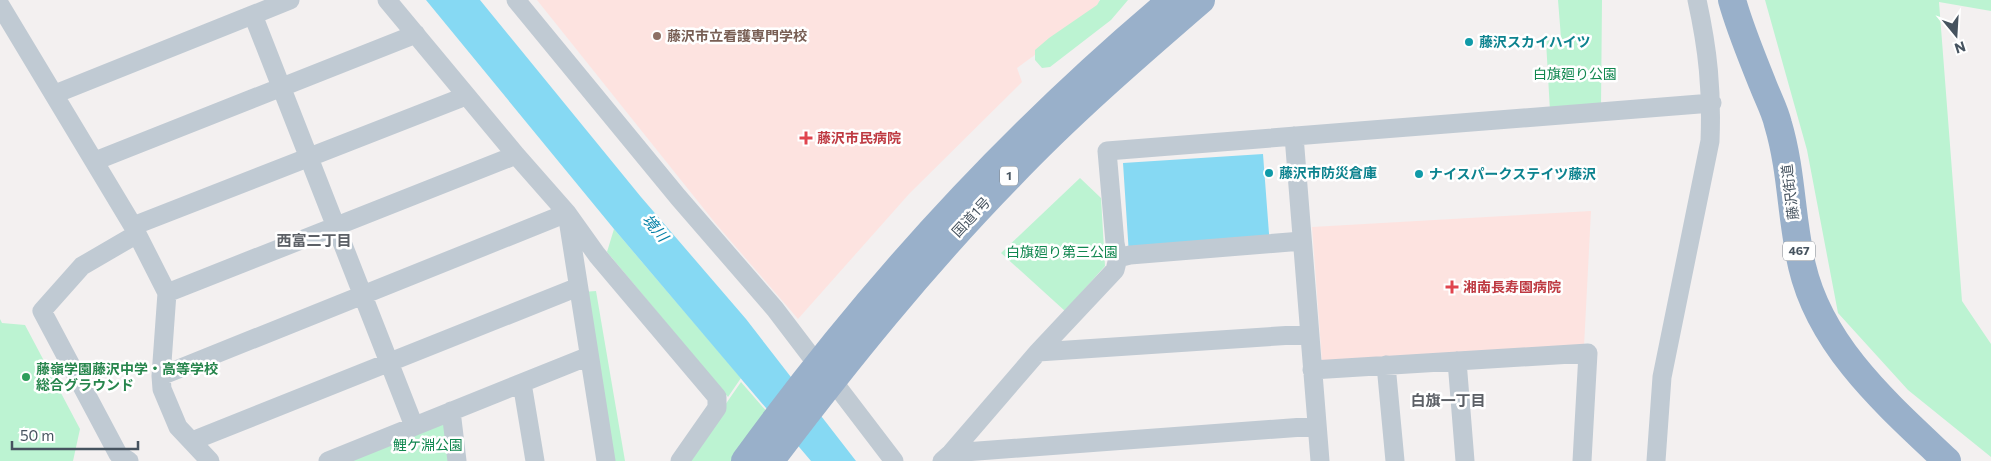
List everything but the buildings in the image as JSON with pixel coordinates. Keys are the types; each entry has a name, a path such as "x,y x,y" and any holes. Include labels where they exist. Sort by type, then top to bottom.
{"highway":[{"name":"国道1号","path":"754,461 932,229 1062,97 1172,0"},
{"name":"国道1号","path":"828,367 889,309 1009,176 1078,109 1201,0"},
{"name":"藤沢街道","path":"1732,0 1778,124 1789,173 1794,229 1811,295 1832,336 1860,375 1947,461"}],"street":[{"path":"55,94 290,0"},
{"path":"387,0 567,214 597,255 717,397 717,408 680,461"},
{"path":"516,0 678,197 796,336 828,367 894,461"},
{"path":"1656,461 1662,376 1693,217 1707,158 1712,103 1707,49 1697,0"},
{"path":"0,6 95,161 135,230 167,293 160,376 162,389 178,427 210,461"},
{"path":"253,15 414,426"},
{"path":"95,161 416,34"},
{"path":"129,461 118,454 42,311 82,266 135,230 466,96"},
{"path":"946,457 1038,352 1115,270 1118,258 1115,243 1108,151 1712,103"},
{"path":"1294,136 1320,461"},
{"path":"167,293 516,155"},
{"path":"567,214 606,461"},
{"path":"160,376 567,214"},
{"path":"1118,258 1130,255 1302,241"},
{"path":"192,441 578,287"},
{"path":"1038,352 1309,334"},
{"path":"1312,370 1588,353 1582,461"},
{"path":"328,461 589,356"},
{"path":"1457,361 1465,461"},
{"path":"1386,365 1395,461"},
{"path":"522,383 535,461"},
{"path":"451,411 457,461"},
{"path":"946,457 1317,426"}],"shaded area":[{"name":"藤沢市民病院","path":"537,0 1099,0 1099,8 1017,68 1022,82 909,194 798,319 716,224"},
{"name":"湘南長寿園病院","path":"1591,211 1584,347 1322,362 1312,227"}],"green space":[{"path":"1100,0 1128,0 1111,20 1050,67 1042,68 1035,60 1035,50 1097,5"},
{"name":"白旗廻り公園","path":"1558,0 1602,0 1601,107 1550,111 1546,41 1561,38"},
{"path":"1765,0 1991,0 1991,11 1939,2 1962,301 1991,344 1991,457 1908,390 1838,313 1807,150"},
{"name":"白旗廻り第三公園","path":"1080,178 1101,198 1105,266 1065,311 1001,253"},
{"path":"614,229 741,378 728,397 607,252"},
{"path":"596,291 625,461 611,461 583,292"},
{"name":"藤嶺学園藤沢中学・高等学校 総合グラウンド","path":"0,319 2,323 25,325 80,429 73,461 0,461"},
{"path":"741,382 768,413 735,461 686,461"},
{"name":"鯉ケ淵公園","path":"446,420 451,461 341,461"}],"water":[{"name":"境川","path":"426,0 480,0 641,197 746,319 856,461 811,461 614,229"},
{"path":"1263,154 1270,247 1129,255 1123,163"}],"place":[{"name":"藤沢市立看護専門学校","path":"657,36"},
{"name":"藤沢スカイハイツ","path":"1469,42"},
{"name":"藤沢市民病院","path":"806,138"},
{"name":"藤沢市防災倉庫","path":"1269,173"},
{"name":"ナイスパークステイツ藤沢","path":"1419,174"},
{"name":"湘南長寿園病院","path":"1452,287"},
{"name":"藤嶺学園藤沢中学・高等学校 総合グラウンド","path":"26,377"}],"district":[{"name":"西富二丁目","path":"314,241"},
{"name":"白旗一丁目","path":"1448,401"}]}
